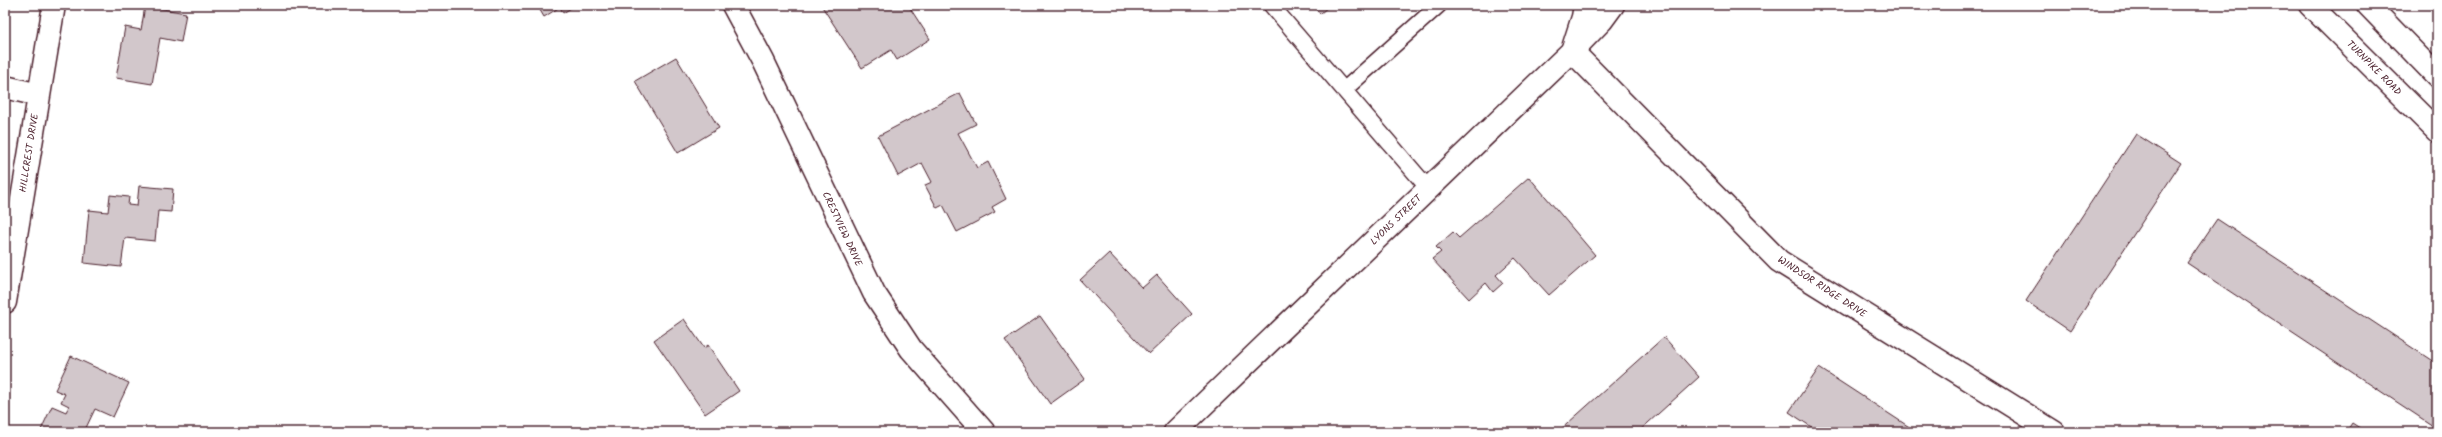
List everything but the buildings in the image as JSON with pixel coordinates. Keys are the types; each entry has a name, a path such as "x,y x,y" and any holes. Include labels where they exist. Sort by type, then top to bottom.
{"main road":[{"name":"HILLCREST DRIVE","path":"5,302 54,5"},
{"name":"CRESTVIEW DRIVE","path":"733,5 763,61 874,293 911,349 984,432"},
{"path":"1572,51 1583,17 1585,5"},
{"name":"LYONS STREET","path":"1176,432 1572,51 1602,20 1613,5"},
{"name":"TURNPIKE ROAD","path":"2310,5 2437,131"},
{"path":"2368,5 2437,76"},
{"name":"WINDSOR RIDGE DRIVE","path":"1572,51 1779,261 2054,432"},
{"path":"5,87 39,95"}],"lane":[{"path":"1271,5 1428,188"},
{"path":"1344,90 1439,5"}]}
